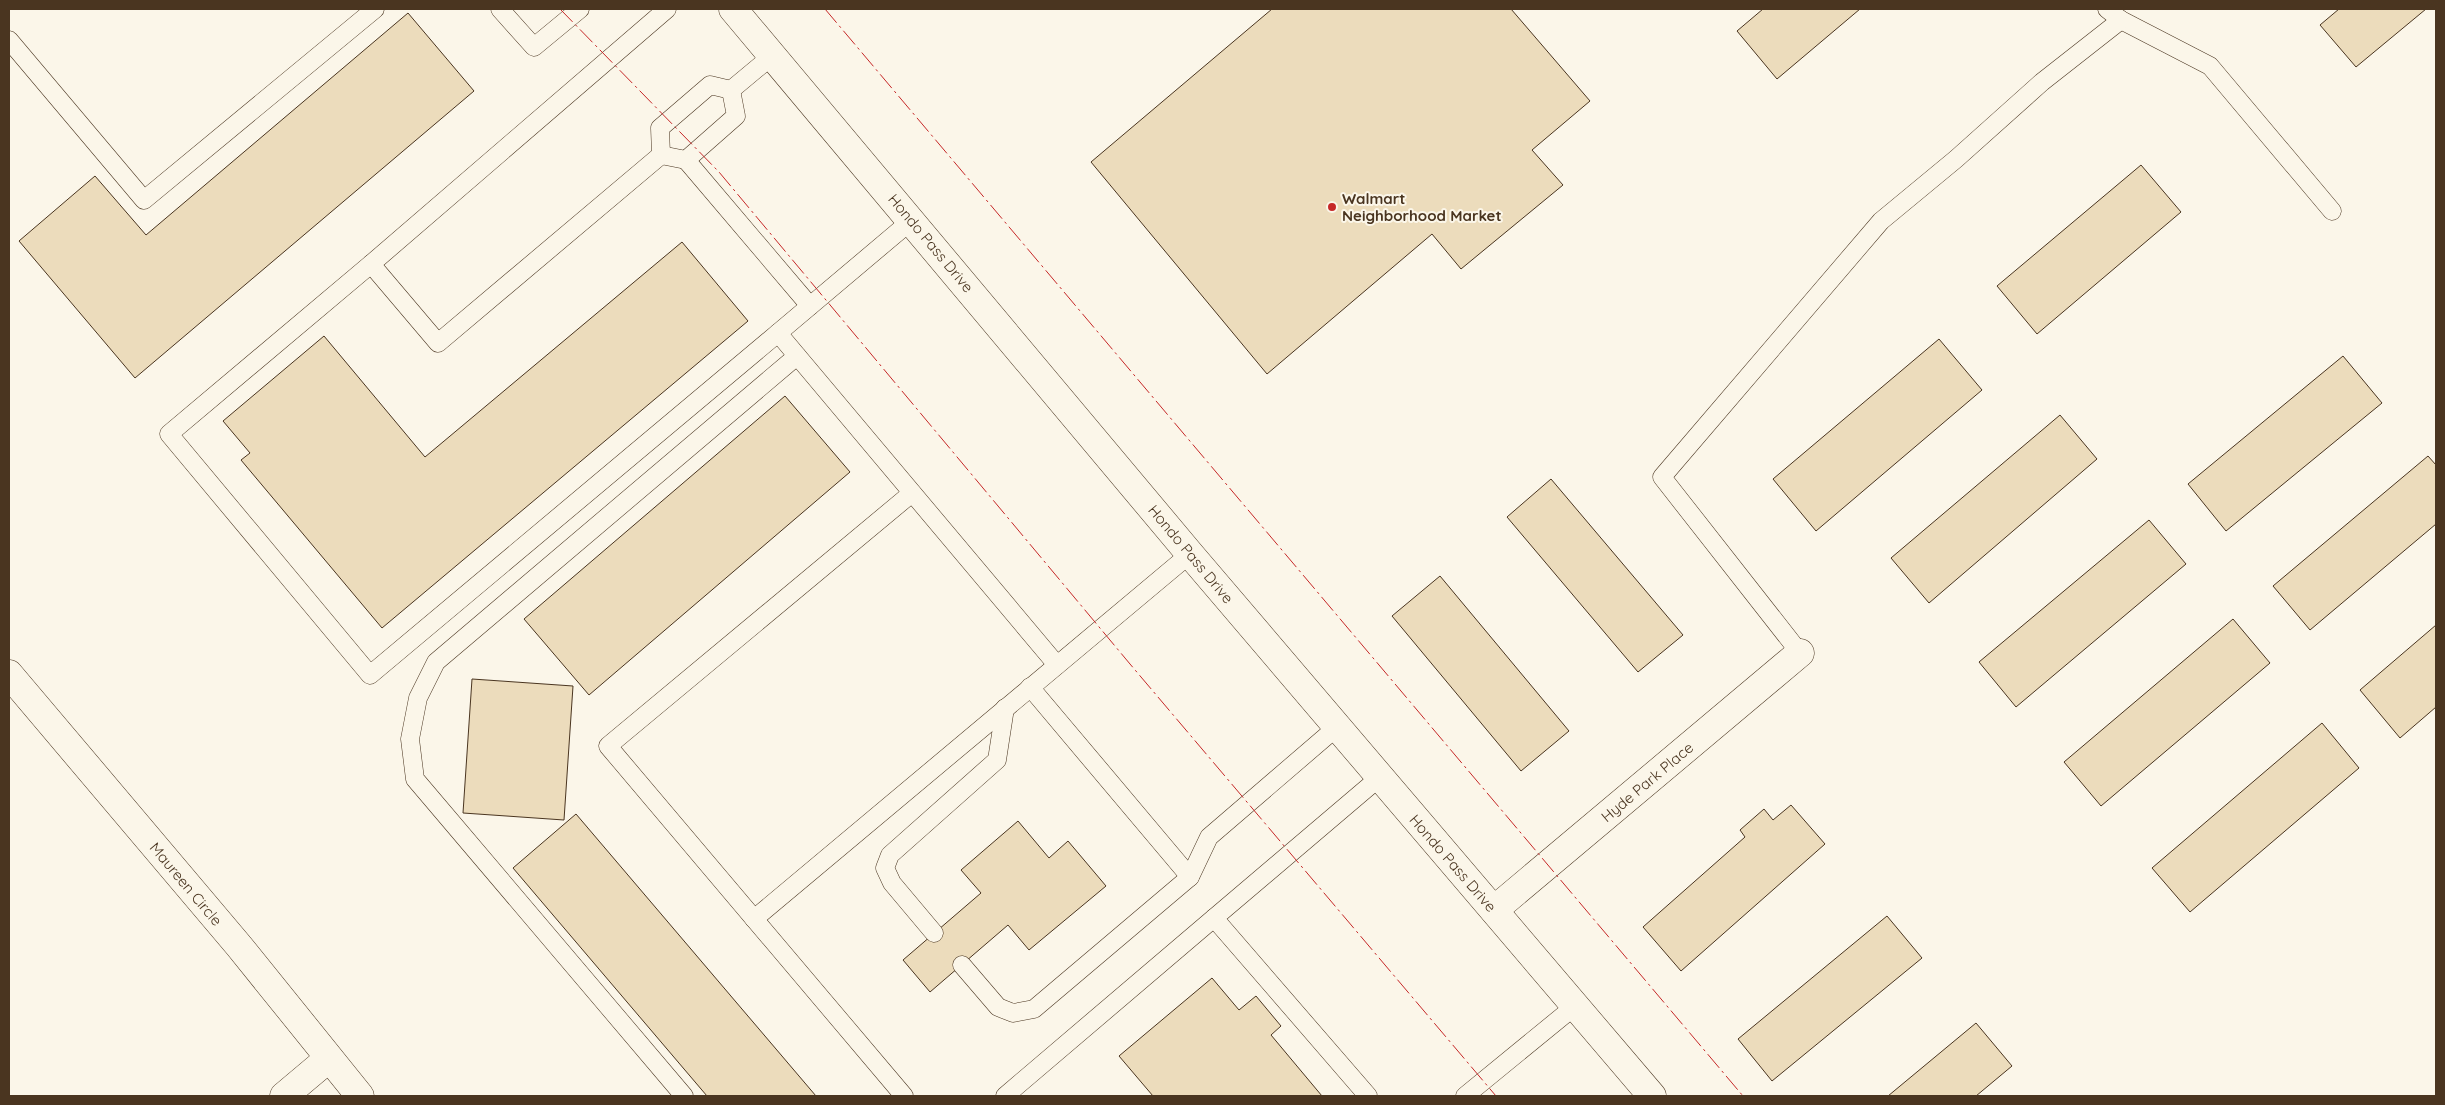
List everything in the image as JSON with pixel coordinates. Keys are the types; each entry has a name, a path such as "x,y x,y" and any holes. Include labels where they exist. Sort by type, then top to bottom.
{"main road":[{"name":"Hondo Pass Drive","path":"733,9 912,220 1190,554 1652,1096"},
{"name":"Hyde Park Place","path":"1494,910 1800,653"},
{"name":"Maureen Circle","path":"9,674 238,946 360,1096"},
{"path":"284,1096 328,1059"}],"lane":[{"path":"9,40 144,200 375,9"},
{"path":"500,9 534,47 580,9"},
{"path":"667,9 371,264 169,434 370,675 912,220"},
{"path":"1800,653 1662,477 1881,221 1956,159 2114,14 2210,66 2332,212"},
{"path":"732,90 773,55"},
{"path":"661,155 660,128 710,85 732,90"},
{"path":"686,160 736,116 732,90"},
{"path":"371,264 438,343 661,155"},
{"path":"661,155 686,160 810,306"},
{"path":"778,333 1057,665"},
{"path":"684,1096 415,779 410,739 418,698 436,662 797,356"},
{"path":"904,1096 608,746 912,493"},
{"path":"754,919 1190,554"},
{"path":"1030,687 1190,878"},
{"path":"934,933 892,882 885,868 890,855 997,760 1004,708"},
{"path":"962,965 998,1006 1013,1013 1034,1009 1190,878 1209,837 1338,727"},
{"path":"1009,1095 1380,777"},
{"path":"1214,918 1368,1096"},
{"path":"1465,1096 1575,1006"}],"building":[{"name":"Walmart Neighborhood Market","path":"1272,9 1511,9 1590,101 1532,150 1563,185 1461,269 1432,234 1267,374 1091,162"},
{"path":"1763,9 1860,9 1777,79 1737,31"},
{"path":"2339,9 2426,9 2356,67 2320,25"},
{"path":"408,13 474,91 135,378 19,241 95,176 146,235"},
{"path":"2141,165 2181,212 2037,334 1997,286"},
{"path":"682,242 748,321 382,628 241,460 250,453 223,421 324,336 425,457"},
{"path":"1939,339 1982,390 1816,531 1773,479"},
{"path":"2343,356 2382,403 2226,531 2188,484"},
{"path":"785,396 850,472 589,695 524,619"},
{"path":"2060,415 2097,459 1929,603 1891,558"},
{"path":"2428,456 2436,465 2436,524 2310,630 2273,586"},
{"path":"1551,479 1683,635 1638,672 1507,517"},
{"path":"2149,520 2186,564 2016,707 1979,662"},
{"path":"1440,576 1569,731 1521,771 1392,616"},
{"path":"2233,619 2270,663 2101,806 2064,762"},
{"path":"2436,625 2436,707 2400,738 2360,690"},
{"path":"472,679 573,686 564,820 463,813"},
{"path":"2322,723 2359,768 2190,912 2152,868"},
{"path":"1791,805 1825,844 1681,971 1643,927 1745,837 1740,830 1764,809 1773,820"},
{"path":"576,814 816,1096 707,1096 513,868"},
{"path":"1018,821 1049,858 1068,841 1106,886 1029,950 1008,925 930,992 903,960 981,893 961,870"},
{"path":"1887,916 1922,958 1772,1081 1738,1039"},
{"path":"1212,978 1239,1010 1256,996 1281,1026 1271,1035 1322,1096 1153,1096 1119,1056"},
{"path":"1976,1023 2012,1066 1976,1096 1888,1096"}],"power":[{"path":"560,9 719,172 1130,664 1496,1096"},
{"path":"825,9 1743,1096"}],"place":[{"name":"Walmart Neighborhood Market","path":"1332,207"}]}
